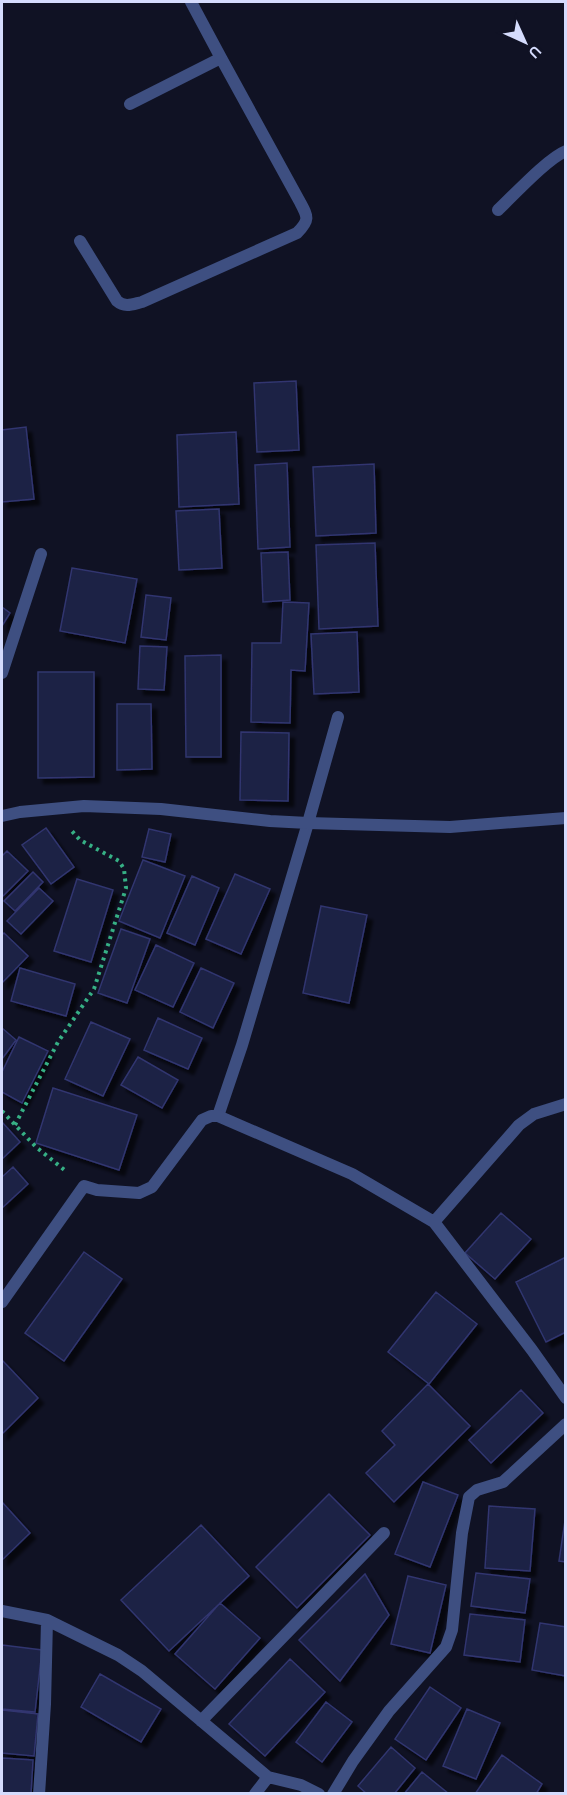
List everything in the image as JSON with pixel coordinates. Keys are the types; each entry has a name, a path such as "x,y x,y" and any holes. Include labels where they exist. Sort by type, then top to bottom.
{"street":[{"path":"80,241 117,301 129,306 297,233 305,225 307,216 300,202 191,2"},
{"path":"130,104 221,58"},
{"path":"498,210 555,156 566,151"},
{"path":"2,673 41,554"},
{"path":"218,1116 242,1045 338,717"},
{"path":"2,816 84,806 161,809 270,821 450,827 566,818"},
{"path":"434,1222 519,1125 534,1114 566,1104"},
{"path":"2,1302 84,1186 97,1190 138,1193 152,1187 202,1120 218,1116 352,1174 434,1222 566,1398"},
{"path":"333,1794 353,1761 389,1711 446,1647 452,1630 462,1533 469,1497 477,1490 503,1482 566,1425"},
{"path":"201,1721 384,1533"},
{"path":"2,1611 47,1620 118,1655 142,1671 268,1776 301,1785 318,1794"},
{"path":"39,1794 45,1704 47,1620"},
{"path":"255,1794 268,1776"}],"path":[{"path":"15,1125 58,1042 94,989 126,888 124,869 119,861 80,840 65,821 60,808"},
{"path":"2,1111 36,1147 84,1186"}],"building":[{"path":"296,381 299,450 257,452 254,383"},
{"path":"26,427 34,499 2,502 2,430"},
{"path":"236,432 239,504 179,507 177,435"},
{"path":"287,463 290,547 258,549 255,465"},
{"path":"374,464 376,533 316,536 313,467"},
{"path":"219,509 222,568 179,570 176,511"},
{"path":"375,543 378,626 319,629 316,545"},
{"path":"288,552 290,600 263,602 261,553"},
{"path":"72,568 137,579 125,643 60,631"},
{"path":"146,595 171,598 166,640 141,637"},
{"path":"283,602 309,603 305,671 291,670 290,723 251,722 252,643 281,643"},
{"path":"2,607 10,613 2,626"},
{"path":"357,632 359,692 314,694 311,634"},
{"path":"140,646 167,647 164,690 138,689"},
{"path":"221,655 221,757 186,757 185,656"},
{"path":"38,672 94,672 94,777 38,778"},
{"path":"117,704 151,704 152,769 117,770"},
{"path":"241,732 289,733 288,801 240,800"},
{"path":"46,828 74,867 51,884 22,845"},
{"path":"149,829 171,834 165,862 142,857"},
{"path":"7,851 28,871 2,897 2,856"},
{"path":"143,860 185,876 160,938 119,921"},
{"path":"33,872 43,882 15,911 4,901"},
{"path":"235,874 270,889 241,954 206,939"},
{"path":"192,876 219,888 195,945 167,933"},
{"path":"77,879 113,890 91,962 54,951"},
{"path":"39,888 53,901 21,934 7,921"},
{"path":"321,906 367,915 349,1003 303,993"},
{"path":"121,929 150,939 127,1003 98,993"},
{"path":"4,933 28,956 2,983 2,935"},
{"path":"156,945 194,963 173,1007 135,990"},
{"path":"20,968 75,984 66,1016 11,1001"},
{"path":"201,968 234,983 213,1028 180,1012"},
{"path":"158,1018 202,1038 188,1069 144,1050"},
{"path":"91,1022 130,1039 103,1096 65,1079"},
{"path":"2,1028 16,1040 2,1059"},
{"path":"19,1037 48,1051 22,1103 2,1092 2,1072"},
{"path":"138,1057 178,1080 162,1108 121,1085"},
{"path":"53,1088 137,1115 119,1170 36,1143"},
{"path":"2,1122 20,1142 2,1159"},
{"path":"13,1167 28,1184 2,1208 2,1177"},
{"path":"501,1213 531,1239 495,1279 465,1253"},
{"path":"84,1252 122,1279 64,1361 25,1333"},
{"path":"566,1257 566,1332 546,1342 516,1282"},
{"path":"436,1292 477,1324 429,1384 388,1352"},
{"path":"2,1360 38,1398 2,1434"},
{"path":"428,1384 470,1426 394,1502 366,1473 395,1445 382,1431"},
{"path":"521,1390 543,1413 491,1463 469,1440"},
{"path":"423,1482 458,1495 430,1567 395,1554"},
{"path":"329,1494 370,1535 297,1608 256,1567"},
{"path":"2,1502 30,1533 2,1560"},
{"path":"489,1506 535,1509 530,1571 485,1568"},
{"path":"566,1514 566,1562 559,1561"},
{"path":"201,1525 249,1576 169,1651 121,1600"},
{"path":"476,1573 530,1579 525,1613 471,1606"},
{"path":"365,1574 389,1615 340,1681 299,1640"},
{"path":"408,1576 446,1585 430,1653 391,1644"},
{"path":"220,1603 260,1638 215,1689 175,1654"},
{"path":"470,1614 525,1620 520,1662 464,1655"},
{"path":"540,1623 566,1627 566,1676 532,1670"},
{"path":"2,1645 42,1650 35,1712 2,1709"},
{"path":"290,1659 325,1692 265,1756 229,1724"},
{"path":"100,1674 161,1709 141,1742 81,1707"},
{"path":"430,1687 461,1708 426,1760 395,1739"},
{"path":"326,1702 352,1722 322,1762 296,1742"},
{"path":"467,1709 500,1723 476,1779 443,1766"},
{"path":"2,1710 38,1714 34,1756 2,1753"},
{"path":"391,1747 415,1768 394,1794 367,1794 358,1786"},
{"path":"502,1755 542,1784 536,1794 475,1794"},
{"path":"2,1758 33,1760 31,1794 2,1794"},
{"path":"422,1772 449,1794 404,1794"}]}
